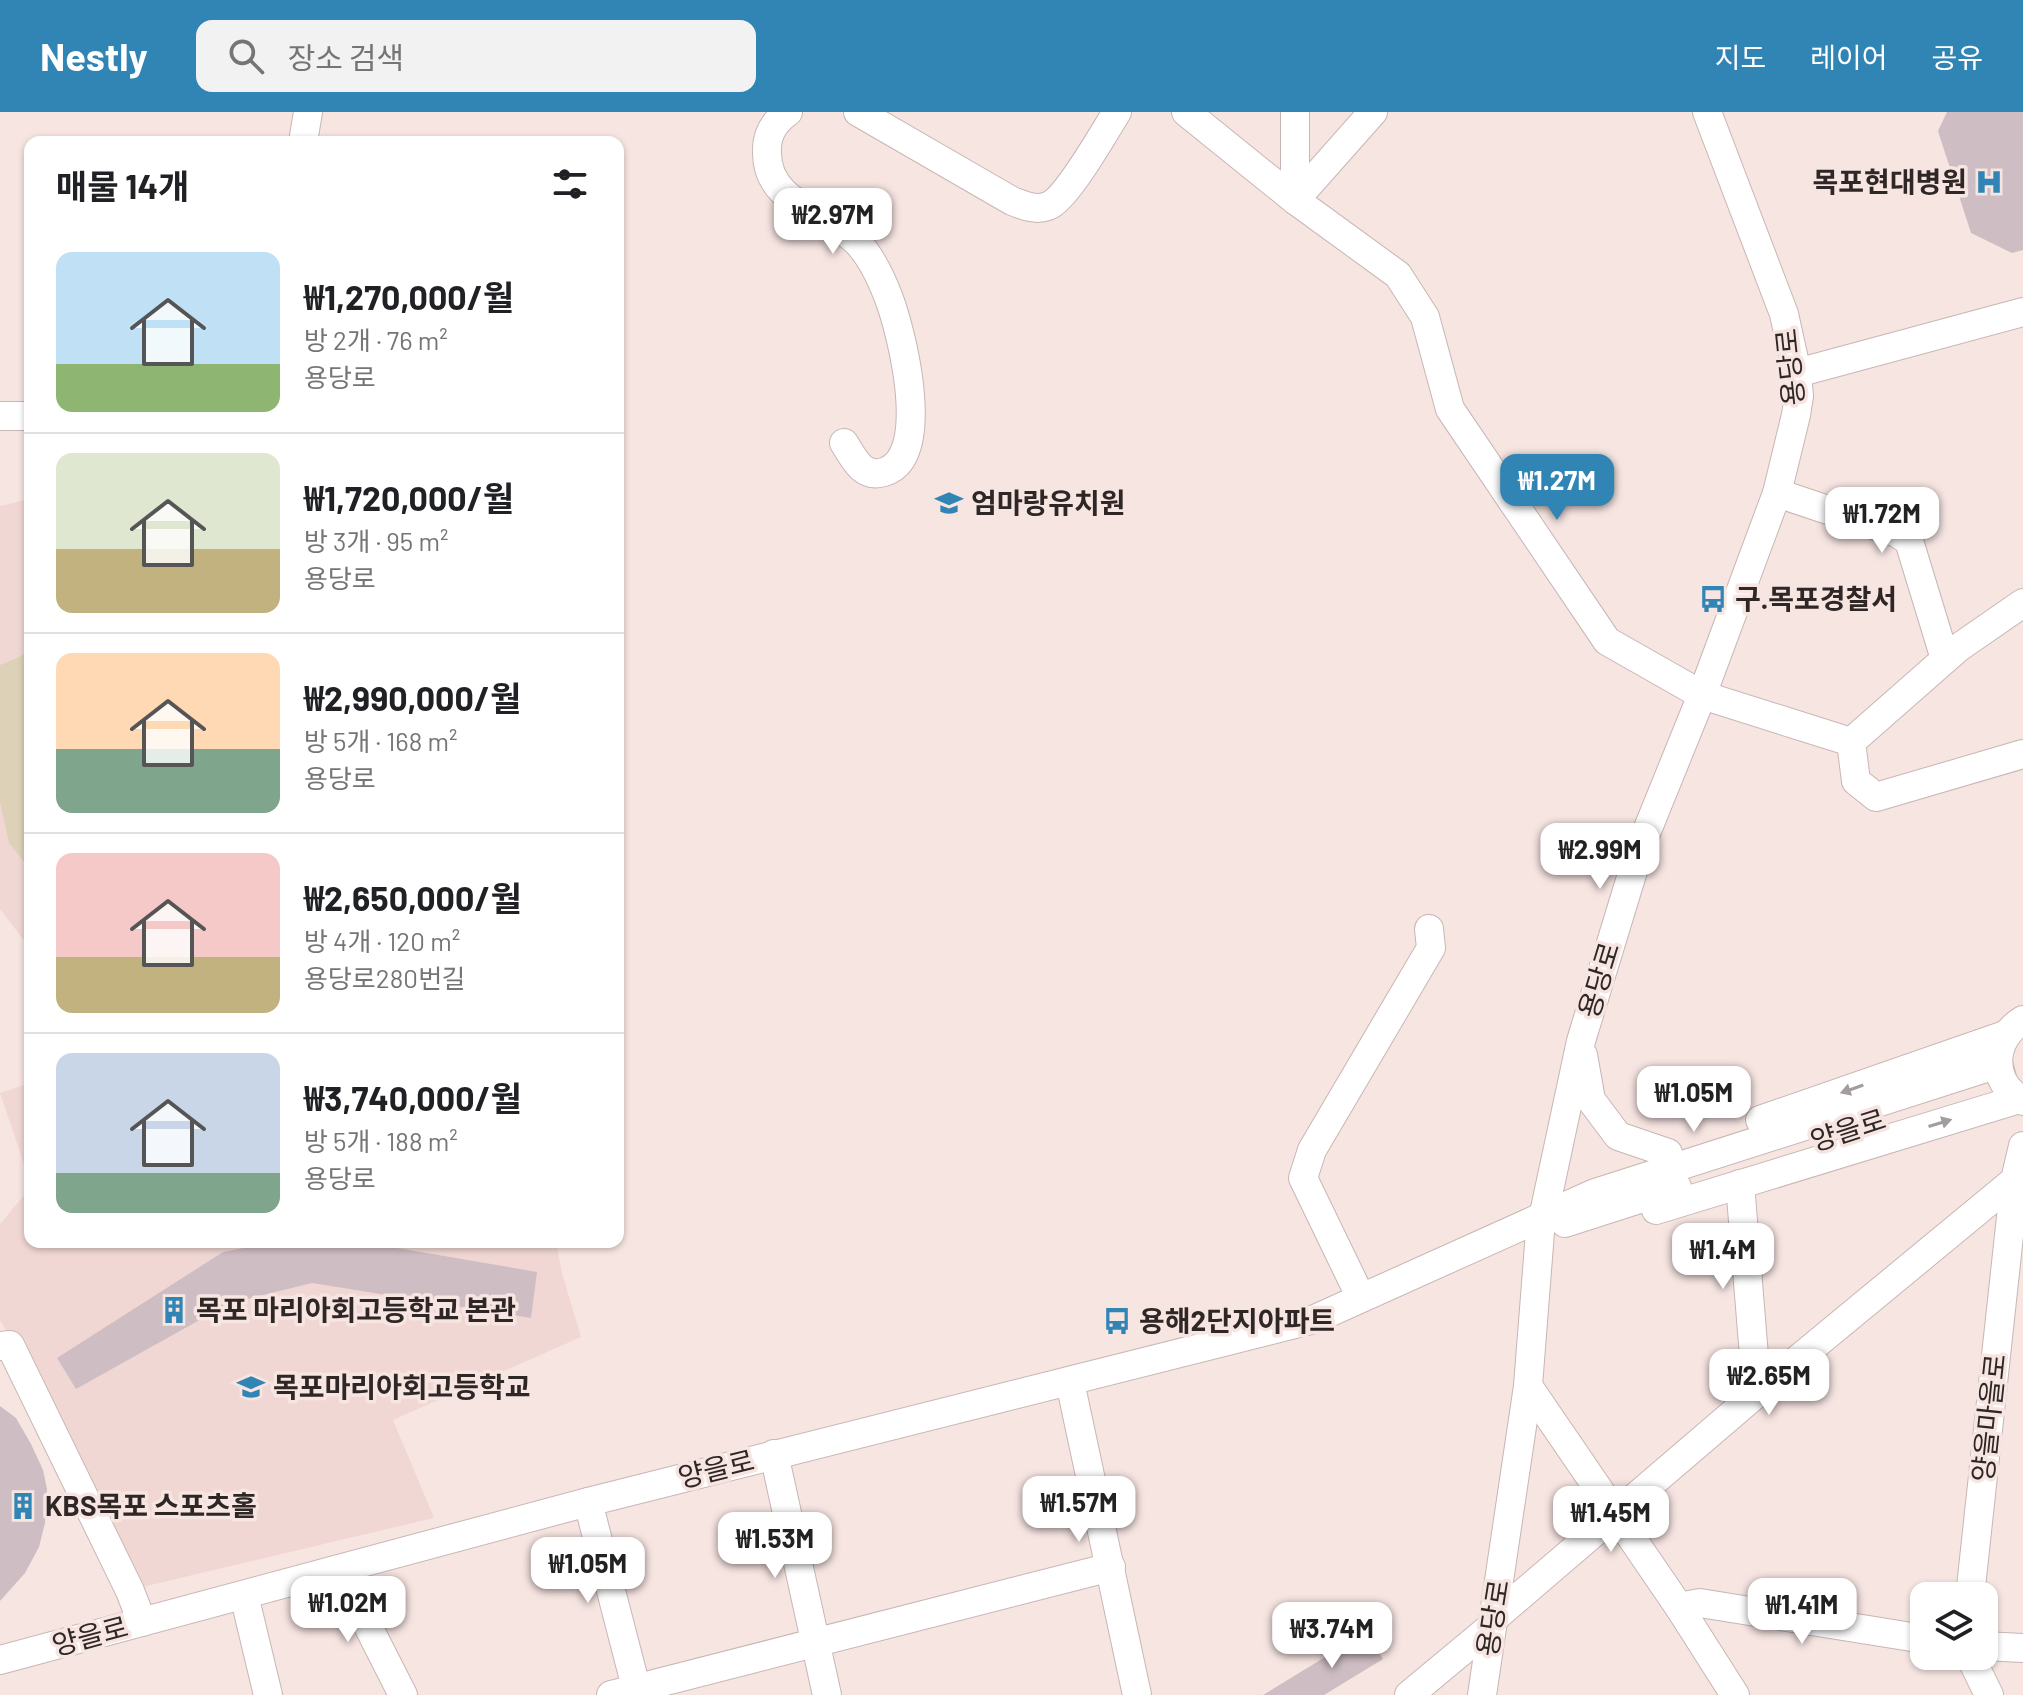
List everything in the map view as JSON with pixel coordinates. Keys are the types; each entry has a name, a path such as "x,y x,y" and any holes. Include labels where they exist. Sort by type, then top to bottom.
{"street":[{"path":"304,136 308,112"},
{"path":"788,112 773,126 767,140 771,177 792,200 848,235 868,256 887,293 903,347 911,408 910,434 901,459 885,472 871,473 860,469 844,443"},
{"path":"858,112 1012,201 1035,209 1049,206 1063,195 1117,112"},
{"path":"1186,112 1295,200 1398,275 1425,317 1450,409 1607,641 1702,695 1851,742"},
{"path":"1295,112 1295,200"},
{"path":"1295,200 1373,112"},
{"name":"용당로","path":"1482,1695 1528,1386 1542,1223 1581,1041 1640,848 1702,695 1777,493 1799,396 1784,314 1707,112"},
{"path":"1797,373 2023,312"},
{"path":"0,416 24,416"},
{"path":"1777,493 1897,533 1909,541 1945,659"},
{"path":"1851,742 1945,659 2023,603"},
{"path":"1851,742 1856,781 1876,797 2023,754"},
{"path":"1361,1298 1303,1178 1312,1150 1431,948 1429,929"},
{"path":"2014,1028 1999,1049 1997,1063 2000,1077 2008,1090 2021,1100"},
{"path":"1596,1203 1668,1153 2014,1028"},
{"path":"1581,1041 1591,1100 1618,1136 1668,1153"},
{"name":"양을로","path":"0,1660 588,1502 1315,1319 1427,1267 1596,1203 1990,1075"},
{"path":"1596,1203 1644,1214 2021,1100"},
{"name":"양을마을로","path":"1972,1582 2015,1180 2023,1146"},
{"path":"1409,1695 1757,1393 2015,1180"},
{"path":"1740,1184 1757,1393"},
{"path":"0,1346 10,1345 130,1591 142,1622"},
{"path":"1070,1382 1137,1695"},
{"path":"1528,1386 1679,1607 1735,1695"},
{"path":"774,1454 827,1695"},
{"path":"588,1502 628,1693 1111,1567"},
{"path":"339,1569 403,1695"},
{"path":"244,1595 268,1695"},
{"path":"1679,1607 1700,1603 1910,1637"},
{"path":"1998,1647 2023,1648"},
{"path":"1977,1670 1989,1695"}],"shaded area":[{"path":"24,500 24,940 0,909 0,506"},
{"path":"24,655 24,862 9,843 0,802 0,665"},
{"path":"24,1085 24,1164 0,1093"},
{"name":"목포마리아회고등학교","path":"24,1195 24,1248 557,1248 581,1337 393,1420 434,1518 138,1588 51,1413 0,1320 0,1224"}],"building":[{"name":"목포현대병원","path":"1947,112 2023,112 2023,250 2012,253 1971,233 1938,131"},
{"name":"목포 마리아회고등학교 본관","path":"244,1248 397,1248 537,1272 531,1318 312,1283 230,1303 76,1389 57,1358 223,1252"},
{"name":"KBS목포 스포츠홀","path":"0,1406 16,1418 31,1444 43,1470 47,1489 45,1523 39,1547 25,1573 0,1601"},
{"path":"1366,1632 1383,1659 1324,1695 1263,1695"}],"tunnel":[{"path":"1986,1068 2023,1058"}],"place":[{"name":"목포현대병원","path":"1989,182"},
{"name":"엄마랑유치원","path":"949,503"},
{"name":"구.목포경찰서","path":"1713,599"},
{"name":"목포 마리아회고등학교 본관","path":"174,1310"},
{"name":"용해2단지아파트","path":"1117,1321"},
{"name":"목포마리아회고등학교","path":"251,1387"},
{"name":"KBS목포 스포츠홀","path":"23,1506"}]}
